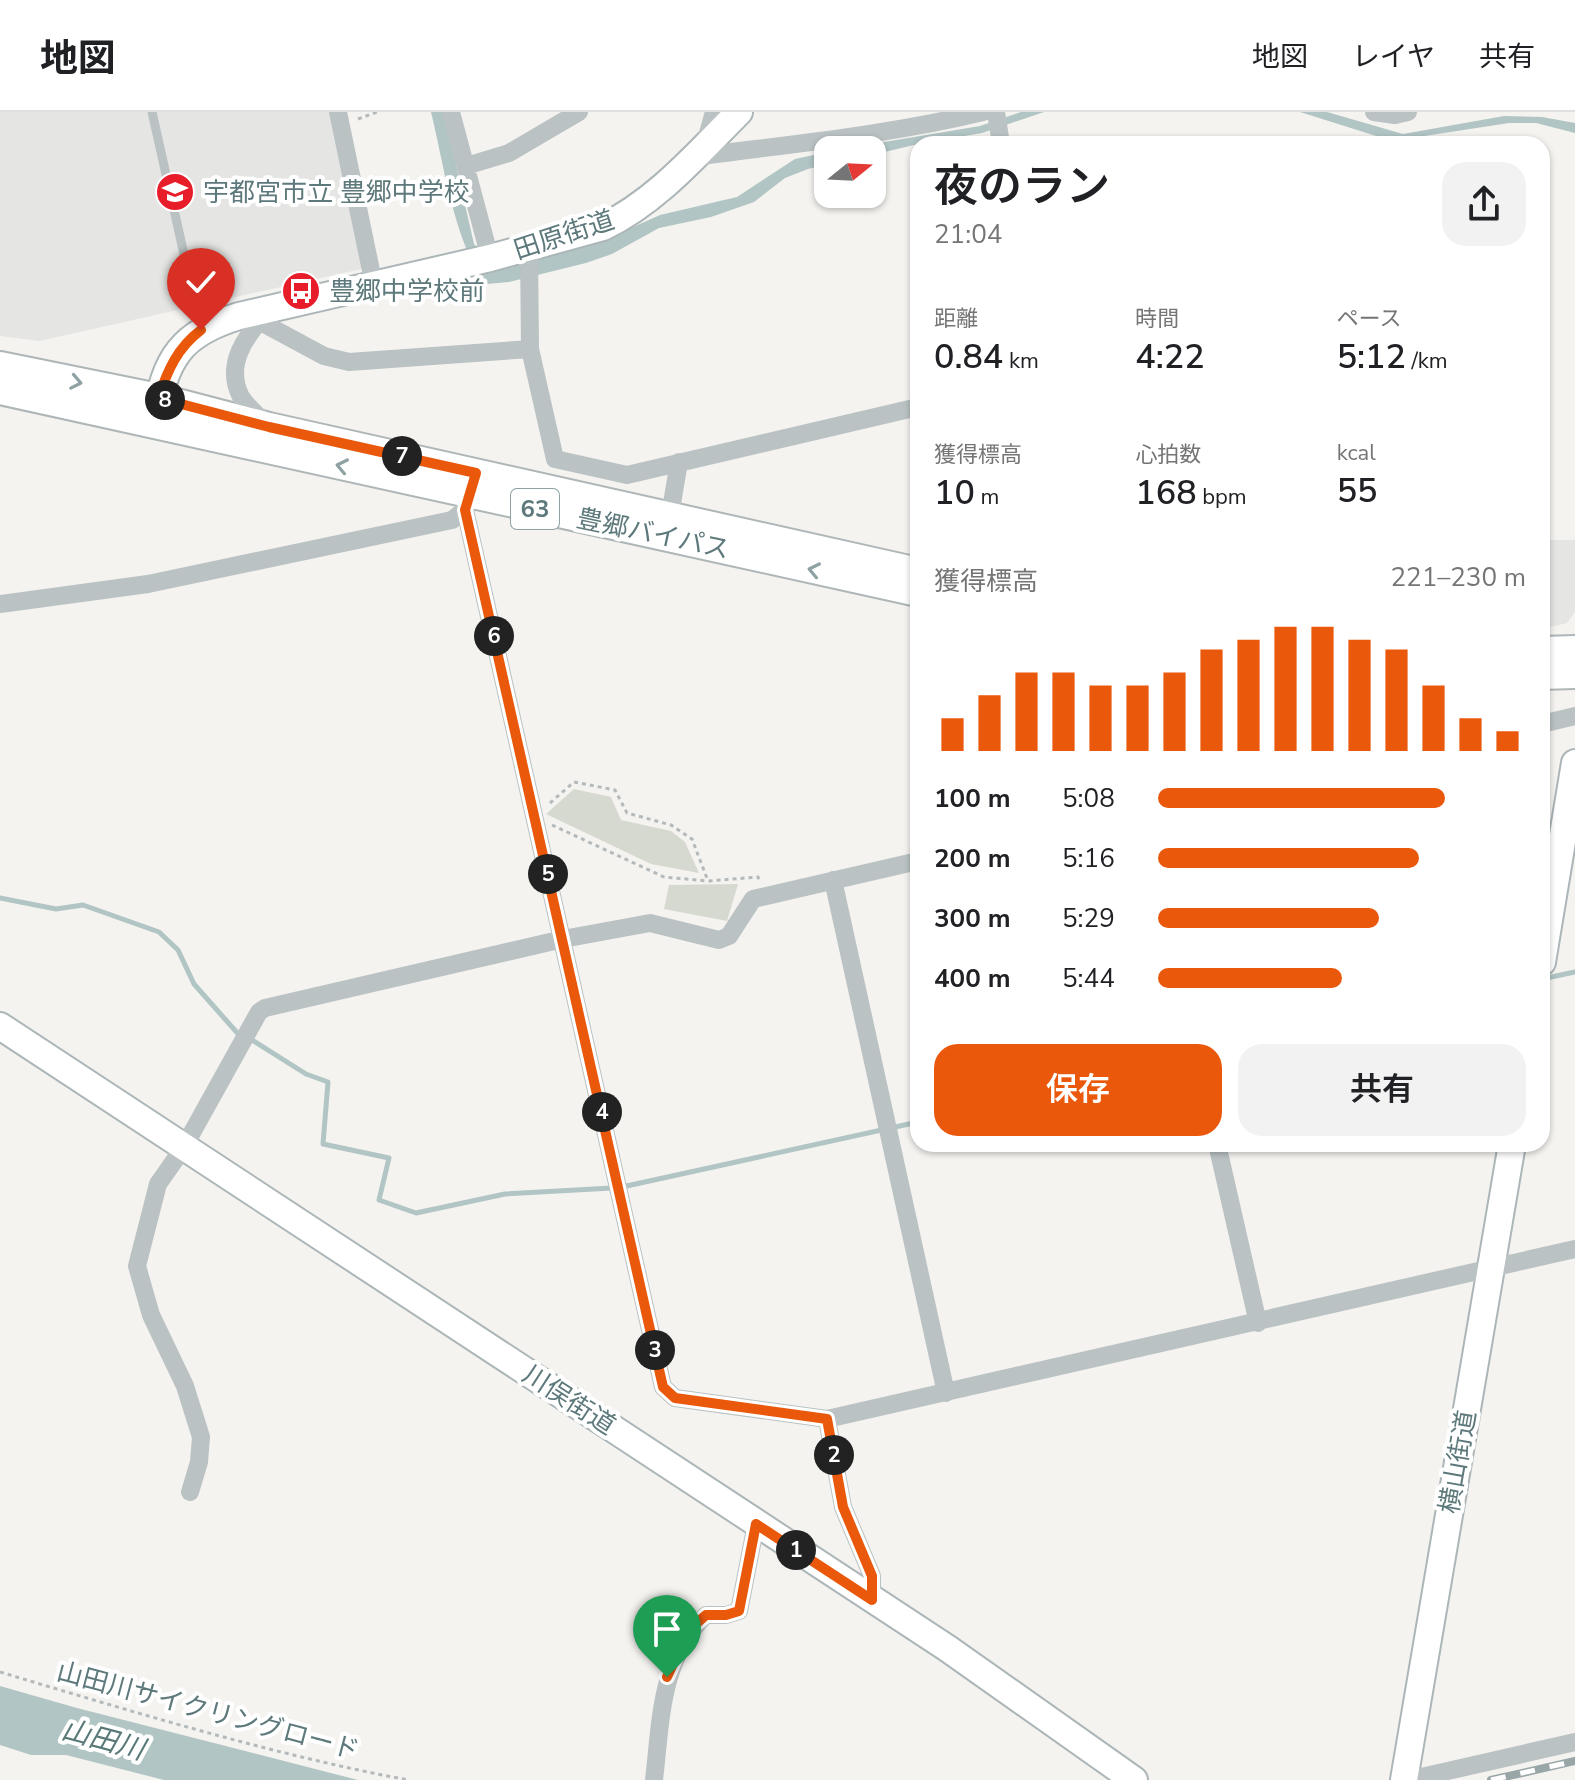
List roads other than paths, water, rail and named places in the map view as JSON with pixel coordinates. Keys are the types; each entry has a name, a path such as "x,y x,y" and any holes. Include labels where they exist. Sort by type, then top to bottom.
{"main road":[{"name":"63","path":"0,366 156,411"},
{"name":"63","path":"0,390 156,411"},
{"name":"豊郷バイパス","path":"156,411 269,427 471,493"},
{"name":"豊郷バイパス","path":"156,411 471,493 910,571"},
{"name":"豊郷バイパス","path":"668,527 910,590"},
{"path":"1550,651 1575,650"},
{"path":"1550,675 1575,674"}],"street":[{"path":"338,112 374,285"},
{"path":"451,112 490,258"},
{"path":"466,166 509,153 579,112"},
{"path":"714,112 699,151 983,112"},
{"name":"田原街道","path":"156,411 175,356 186,341 201,330 220,322 264,315 582,234 620,219 651,196 739,112"},
{"path":"996,112 1000,136"},
{"path":"1374,112 1395,115 1408,112"},
{"path":"529,248 530,349 555,459 627,475 910,409"},
{"path":"269,427 242,399 235,382 235,359 246,335 264,315 324,356 349,362 530,349"},
{"path":"668,527 679,462"},
{"path":"0,604 163,581 452,520 471,493"},
{"path":"471,493 535,817 663,1387 675,1398 827,1419 1575,1249"},
{"path":"1550,722 1575,716"},
{"path":"1550,914 1575,763"},
{"path":"190,1492 199,1462 201,1437 185,1386 151,1315 137,1266 158,1184 184,1147 259,1012 265,1008 563,939 650,923 719,940 729,936 753,899 910,863"},
{"path":"833,880 946,1393"},
{"name":"川俣街道","path":"0,1026 947,1648 1134,1780"},
{"path":"1219,1152 1258,1323"},
{"name":"横山街道","path":"1406,1780 1511,1152"},
{"path":"827,1419 843,1507 872,1576 872,1600"},
{"path":"654,1780 667,1677 688,1631 706,1615 726,1615 739,1611 756,1524"},
{"path":"1406,1780 1575,1742"}],"lane":[{"path":"152,112 201,330"}],"water":[{"path":"431,112 444,112 474,244 493,264 508,266 593,245 660,215 737,197 795,159 814,155 814,168 785,178 754,202 711,217 659,228 612,254 586,263 509,282 487,284 466,249"},
{"path":"1021,112 1044,112 982,133 920,136 980,126"},
{"path":"1300,112 1327,112 1403,134 1504,116 1542,117 1575,123 1575,133 1536,123 1509,123 1424,136 1376,136"},
{"path":"910,138 910,146 886,152 886,142"},
{"name":"山田川","path":"0,1686 358,1780 164,1780 66,1755 31,1755 0,1745"}],"waterway":[{"path":"0,898 56,909 83,905 159,932 178,950 194,984 240,1036"},
{"path":"1550,977 1575,972"},
{"path":"249,1043 252,1040 306,1074 328,1082 323,1144 389,1158 379,1200 416,1213 505,1194 612,1188"},
{"path":"622,1187 910,1124"}],"railway":[{"path":"1491,1780 1575,1761"}],"place":[{"name":"宇都宮市立 豊郷中学校","path":"175,192"},
{"name":"豊郷中学校前","path":"301,291"}]}
